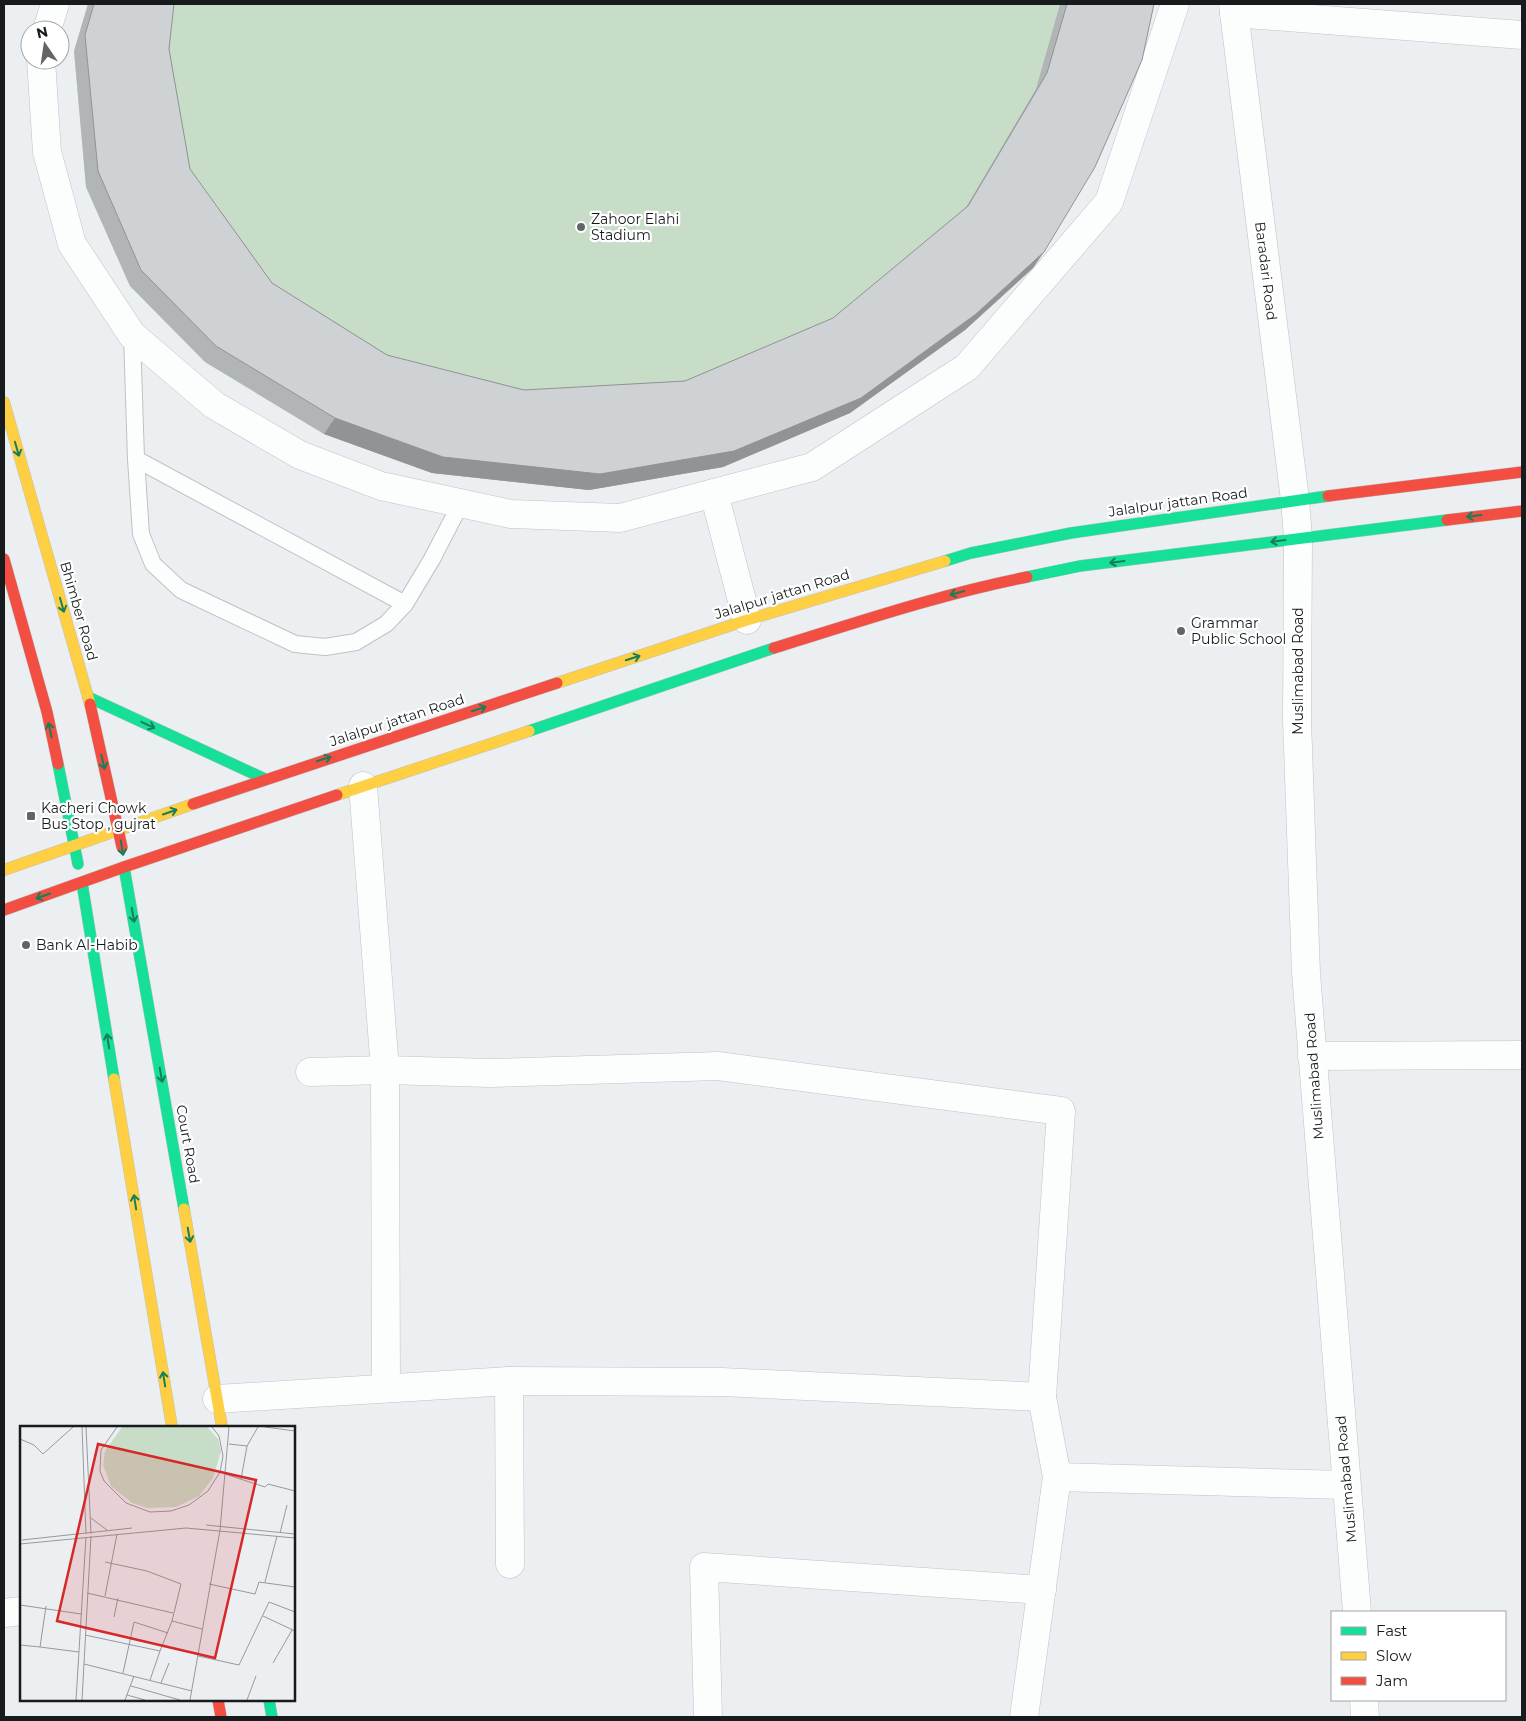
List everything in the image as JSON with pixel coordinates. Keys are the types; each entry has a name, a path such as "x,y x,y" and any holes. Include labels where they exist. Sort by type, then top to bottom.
{"main road":[{"name":"Bhimber Road","path":"4,402 88,697 119,830"},
{"name":"Jalalpur jattan Road","path":"4,870 265,779 747,620 971,553 1071,533 1295,500 1522,472"},
{"path":"4,910 124,867 769,650 869,618 981,586 1080,566 1522,510"},
{"path":"4,559 47,712 75,846 172,1426"},
{"path":"88,697 265,779"},
{"name":"Court Road","path":"119,830 222,1426"},
{"path":"218,1701 221,1717"},
{"path":"269,1701 272,1717"}],"street":[{"path":"50,20 55,4"},
{"path":"42,70 47,152 72,244 132,335 214,406 300,455 381,486 511,514 620,518 812,466 967,368 1108,202 1175,4"},
{"path":"1233,9 1387,14 1522,35"},
{"name":"Baradari Road","path":"1233,9 1295,500 1298,538"},
{"path":"714,493 747,620"},
{"name":"Muslimabad Road","path":"1298,538 1297,720 1306,973 1357,1611"},
{"path":"363,786 384,1070 386,1388"},
{"path":"1312,1056 1522,1055"},
{"path":"310,1072 384,1070 490,1073 718,1066 1061,1111 1042,1397 1057,1478 1024,1717"},
{"path":"217,1399 509,1381 722,1382 1042,1397"},
{"path":"509,1381 510,1564"},
{"path":"1057,1478 1346,1484"},
{"path":"708,1717 704,1567 1042,1590"},
{"path":"4,1613 20,1612"},
{"path":"1364,1701 1365,1717"}],"lane":[{"path":"132,335 136,460 141,534 153,564 181,590 295,644 325,647 356,642 386,624 405,604 432,559 461,503"},
{"path":"136,460 405,604"}],"green space":[{"name":"Zahoor Elahi Stadium","path":"88,4 1146,4 965,330 850,413 723,467 589,490 432,473 324,434 205,362 130,286 86,187 74,51"}],"building":[{"path":"94,4 174,4 169,49 190,169 272,283 387,355 524,390 685,381 833,318 968,206 1047,73 1067,4 1154,4 1142,60 1095,167 1044,252 976,314 861,398 734,451 600,474 443,457 335,418 216,346 141,270 98,171 85,35"}],"traffic: fast":[{"path":"945,561 971,553 1071,533 1328,496"},
{"path":"1027,577 1080,566 1447,520"},
{"path":"529,731 774,648"},
{"path":"88,697 265,779"},
{"path":"58,764 78,864"},
{"path":"124,867 184,1209"},
{"path":"82,883 114,1079"},
{"path":"269,1701 272,1717"}],"traffic: slow":[{"path":"4,402 90,704"},
{"path":"557,683 747,620 945,561"},
{"path":"337,795 529,731"},
{"path":"4,870 193,804"},
{"path":"114,1079 172,1426"},
{"path":"184,1209 222,1426"}],"traffic: jam":[{"path":"1328,496 1522,472"},
{"path":"1447,520 1522,511"},
{"path":"4,559 47,712 58,764"},
{"path":"774,648 931,600 1027,577"},
{"path":"193,804 557,683"},
{"path":"90,704 122,847"},
{"path":"4,910 337,795"},
{"path":"218,1701 221,1717"}],"place":[{"name":"Zahoor Elahi Stadium","path":"581,227"},
{"name":"Grammar Public School","path":"1181,631"},
{"name":"Kacheri Chowk Bus Stop , gujrat","path":"31,816"},
{"name":"Bank Al-Habib","path":"26,945"}]}
